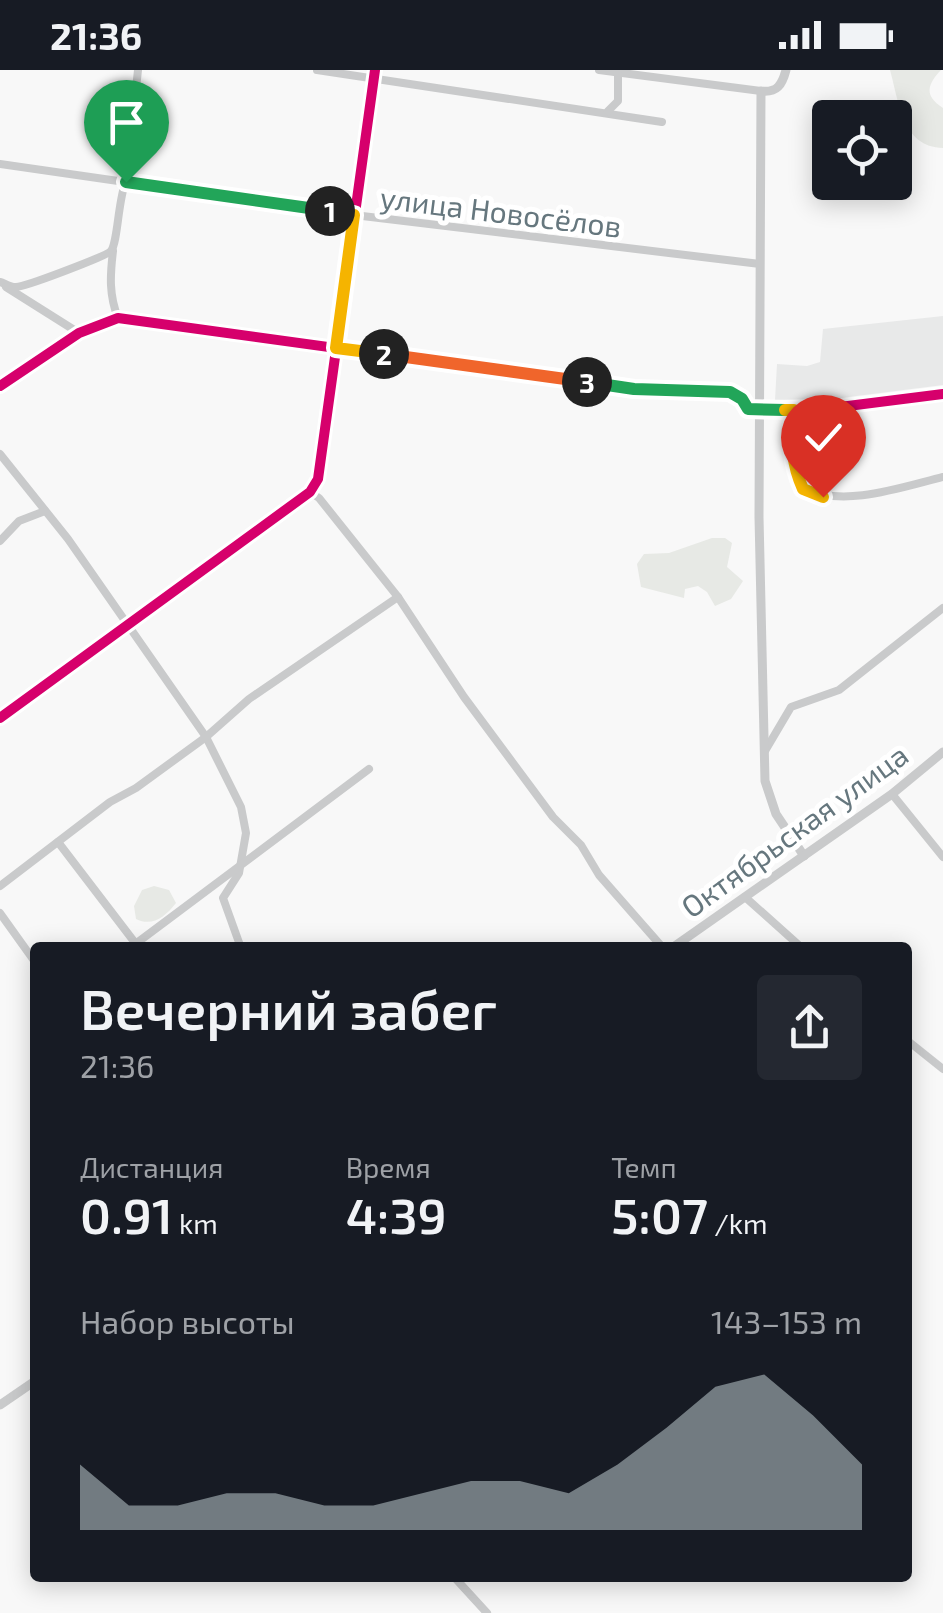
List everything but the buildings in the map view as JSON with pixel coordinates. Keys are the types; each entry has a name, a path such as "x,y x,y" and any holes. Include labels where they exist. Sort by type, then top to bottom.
{"street":[{"path":"118,318 109,279 118,198 126,182 138,70"},
{"path":"317,70 374,74 662,122"},
{"path":"600,70 772,92 786,70"},
{"path":"604,113 618,101 618,72"},
{"path":"0,718 310,492 321,467 374,74"},
{"path":"761,91 764,755 770,801 804,856"},
{"name":"улица Новосёлов","path":"0,164 354,215 760,264"},
{"path":"0,282 15,288 36,284 71,266 108,254 114,247"},
{"path":"0,282 78,332"},
{"path":"0,386 78,332 118,318 634,389 730,392 742,399 748,409 794,410 943,394"},
{"path":"794,410 791,429 796,475 803,489 823,497 841,498 943,477"},
{"path":"0,454 128,624 206,738 241,807 246,833 240,866 222,898 239,942"},
{"path":"310,492 319,498 398,597 464,697 553,817 581,845 600,875 658,942"},
{"path":"0,541 20,521 45,510"},
{"path":"0,886 110,802 206,738 249,699 398,597"},
{"path":"764,755 770,738 791,708 839,690 943,608"},
{"name":"Октябрьская улица","path":"681,942 892,794 943,752"},
{"path":"140,942 369,770"},
{"path":"892,794 943,857"},
{"path":"58,842 132,942"},
{"path":"746,898 795,942"},
{"path":"0,913 30,955"},
{"path":"912,1044 943,1069"},
{"path":"0,1405 30,1384"},
{"path":"459,1582 487,1613"}],"shaded area":[{"path":"890,70 941,70 933,80 930,94 943,108 943,148 919,140 912,132 912,100 898,100"},
{"path":"943,316 943,385 841,398 775,400 777,364 807,366 820,362 823,329"},
{"path":"712,538 725,538 732,543 727,567 743,581 731,599 715,606 698,586 685,589 684,598 641,587 637,564 644,554 669,553"},
{"path":"154,886 169,890 176,903 158,919 136,919 134,906 142,890"}],"cycle path":[{"path":"0,718 310,492 318,479 375,70"},
{"path":"0,386 79,333 118,318 634,389 730,392 748,409 832,408 943,394"}],"route":[{"path":"126,182 354,215 336,348 634,389 730,392 742,399 748,409 794,410 791,429 796,475 803,489 823,497"}]}
